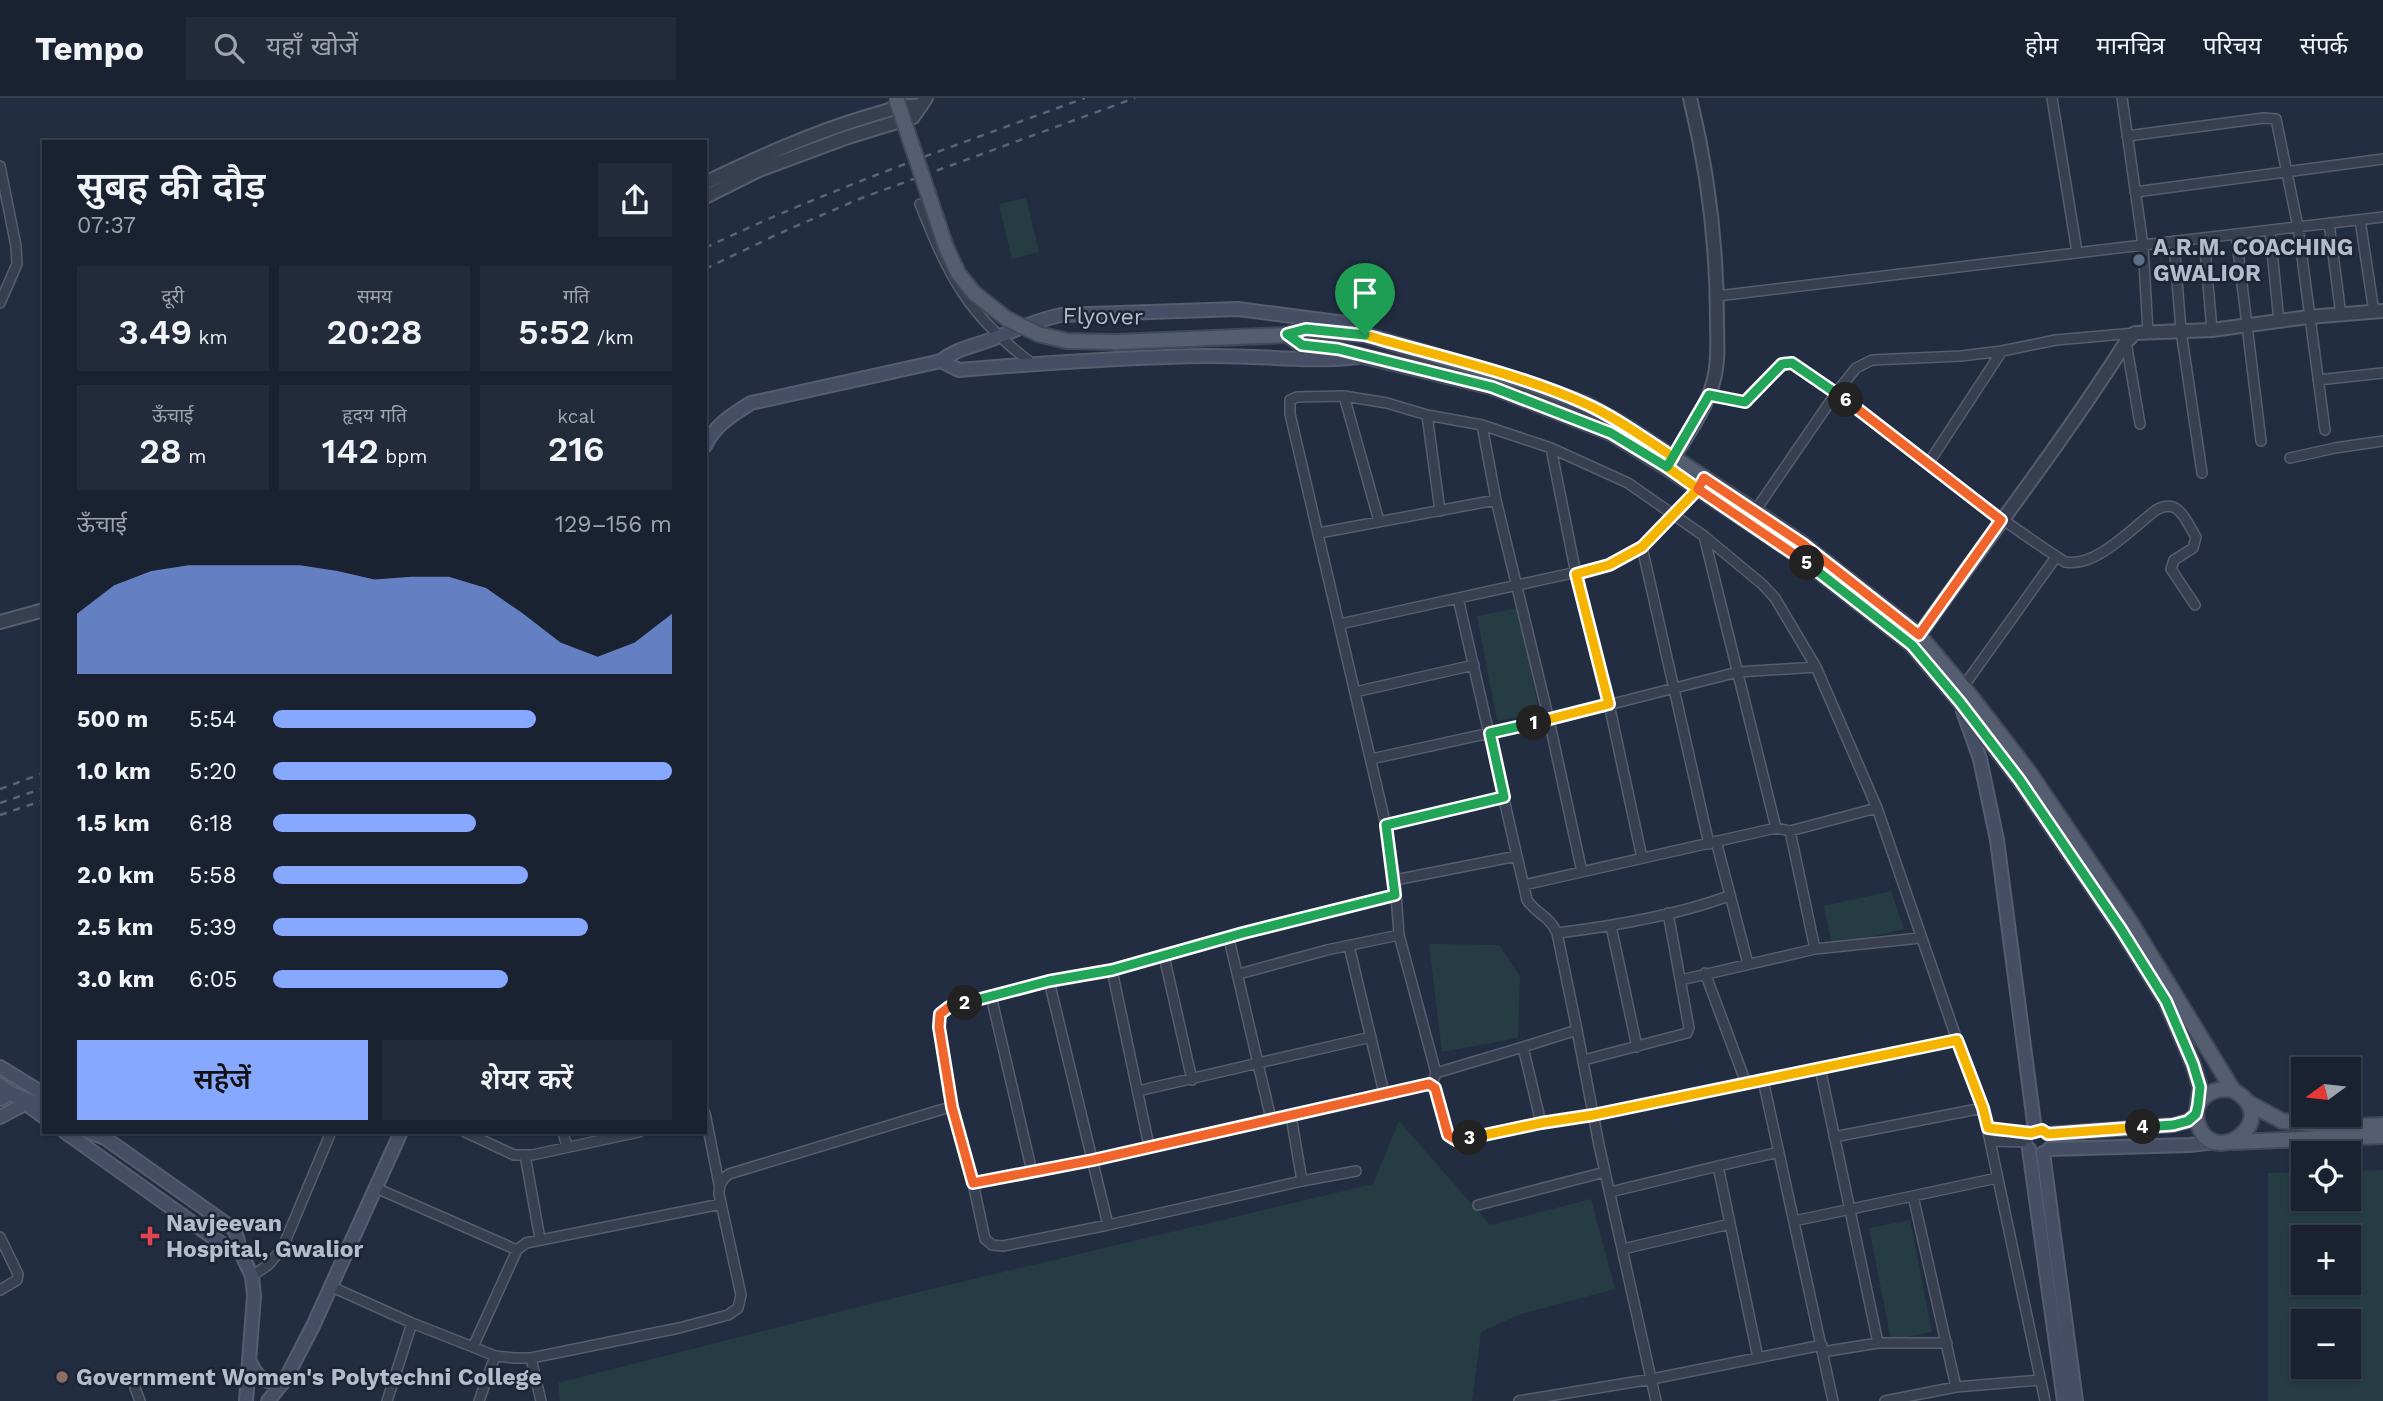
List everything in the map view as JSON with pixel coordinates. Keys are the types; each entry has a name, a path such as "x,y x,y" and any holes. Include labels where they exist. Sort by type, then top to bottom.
{"main road":[{"name":"Flyover","path":"896,98 946,247 958,273 974,293 1007,319 1038,334 1067,341 1117,342 1287,334 1306,329 1365,335 1527,383 1586,404 1627,427 1670,462"},
{"path":"707,443 724,420 751,403 942,361 954,351 1061,315 1237,309 1345,323 1365,335"},
{"name":"Flyover","path":"1287,334 1302,345 1338,349 1504,391 1611,433 1670,462"},
{"path":"942,361 959,370 1183,356 1329,361 1363,356"},
{"path":"1670,462 1796,554 1912,645 1961,694 2029,772 2131,923 2233,1090 2247,1102 2282,1121 2294,1124 2340,1127 2383,1125"},
{"path":"1701,483 1755,511 1803,544 1919,635 2121,929 2166,1001 2200,1087 2197,1110 2201,1131 2214,1142"},
{"path":"1961,694 1980,759 1997,840 2030,1138 2064,1401"},
{"path":"1,1067 42,1093"},
{"path":"0,1085 4,1095 25,1104 42,1116"},
{"path":"2048,1134 2173,1125 2188,1121 2204,1096 2212,1090 2233,1090"},
{"path":"4,1095 42,1105"},
{"path":"2233,1142 2248,1129 2251,1111 2247,1102"},
{"path":"0,1117 25,1104"},
{"path":"2030,1138 2042,1130 2048,1134 2051,1141 2046,1151 2076,1401"},
{"path":"68,1134 225,1246 241,1253"},
{"path":"268,1401 285,1380 332,1287 400,1134"},
{"path":"101,1135 235,1230 251,1276 254,1296 246,1401"},
{"path":"2030,1138 2035,1153 2214,1142 2383,1136"},
{"path":"248,1357 259,1377 270,1382 285,1380"}],"street":[{"path":"883,98 887,118"},
{"path":"1670,462 1709,395 1717,360 1717,296 1705,167 1690,98"},
{"path":"2052,98 2077,252"},
{"path":"2122,98 2143,245 2136,336 2140,424"},
{"path":"707,196 759,170 887,118 908,105 924,102"},
{"path":"2127,136 2272,117 2278,124 2298,227 2325,430"},
{"path":"707,182 775,150 844,124 887,118"},
{"path":"2135,192 2383,159"},
{"path":"0,166 17,264 0,303"},
{"path":"920,204 955,285 984,322 1033,364"},
{"path":"1717,296 2383,217"},
{"path":"1755,511 1836,393 1856,368 1872,360 1961,356 2056,340 2212,330 2308,317 2379,312 2360,219"},
{"path":"2329,223 2341,315"},
{"path":"2270,230 2279,322"},
{"path":"2236,234 2261,441"},
{"path":"2204,238 2212,330"},
{"path":"2174,242 2181,331 2202,473"},
{"path":"1919,635 2136,336"},
{"path":"1928,464 2002,351"},
{"path":"1709,395 1745,402 1782,364 1792,363 1836,393 2001,520 2056,557 2073,564 2092,558 2156,510 2164,505 2172,505 2177,508 2196,537 2193,548 2174,560 2171,569 2195,605"},
{"path":"2318,380 2382,373"},
{"path":"1344,396 1378,521"},
{"path":"1957,1040 1593,1115 1451,1139 1433,1085 1436,1073 1399,935 1395,880 1386,825 1290,400 1297,397 1344,396 1387,403 1427,415 1482,425 1551,448 1628,483 1704,536 1769,591 1816,667 1877,808 1920,938 1983,1108 2045,1401"},
{"path":"1427,415 1440,511"},
{"path":"1482,425 1496,500 1582,872"},
{"path":"2290,458 2335,447 2383,441"},
{"path":"1551,448 1576,574 1609,704 1642,858"},
{"path":"1340,624 1609,565 1642,547 1701,483"},
{"path":"1319,533 1496,500"},
{"path":"1704,536 1776,828"},
{"path":"1642,547 1712,842 1748,964"},
{"path":"1961,694 2056,557"},
{"path":"1458,598 1527,900 1533,909 1551,920 1557,933 1605,1172 1656,1401"},
{"path":"0,622 42,611"},
{"path":"1356,692 1474,665"},
{"path":"1371,759 1549,720 1738,672 1816,667"},
{"path":"1386,825 1504,797"},
{"path":"1524,885 1776,828 1790,831 1877,808"},
{"path":"1790,831 1815,949"},
{"path":"1395,880 1517,856"},
{"path":"1356,1171 1108,1225 992,1245 985,1239 952,1107 939,1027 940,1014 949,1007 991,996 1049,981 1112,970 1230,939 1243,933 1395,895"},
{"path":"1557,933 1611,926 1668,914 1729,896"},
{"path":"1584,1060 1687,1033 1689,1028 1668,914"},
{"path":"1611,926 1637,1047"},
{"path":"1239,974 1399,935"},
{"path":"1681,980 1815,949 1920,938"},
{"path":"1230,939 1271,1119"},
{"path":"1349,946 1384,1093"},
{"path":"1164,956 1192,1080"},
{"path":"1112,970 1149,1146"},
{"path":"1705,974 1746,1083"},
{"path":"1049,981 1108,1225"},
{"path":"991,996 1032,1172"},
{"path":"1436,1073 1577,1030"},
{"path":"1138,1091 1371,1037"},
{"path":"1523,1047 1541,1123"},
{"path":"1820,1068 1878,1343"},
{"path":"1763,1080 1833,1401"},
{"path":"973,1183 1093,1160 1384,1093 1433,1085"},
{"path":"719,1184 729,1174 952,1107"},
{"path":"1834,1137 1983,1108"},
{"path":"1291,1116 1302,1181"},
{"path":"332,1287 495,1356 531,1358 728,1315 738,1308 741,1295 721,1204 707,1121"},
{"path":"1988,1128 2030,1138"},
{"path":"251,1276 268,1265 282,1249 330,1134"},
{"path":"564,1134 567,1147"},
{"path":"482,1136 514,1155 525,1155 629,1134"},
{"path":"1991,1141 2030,1138"},
{"path":"1610,1192 1779,1152"},
{"path":"525,1155 540,1238"},
{"path":"1718,1166 1758,1358"},
{"path":"1478,1205 1605,1172"},
{"path":"1794,1221 1997,1178"},
{"path":"376,1188 517,1250"},
{"path":"1913,1196 1956,1387"},
{"path":"473,1348 517,1250 526,1243 540,1238 721,1204"},
{"path":"1623,1250 1730,1224"},
{"path":"0,1237 18,1274 17,1280 0,1290"},
{"path":"387,1401 412,1323"},
{"path":"1519,1401 1822,1349 1878,1343 1947,1343"},
{"path":"480,1401 495,1356"},
{"path":"531,1358 541,1401"},
{"path":"1885,1401 1956,1387 2040,1380"},
{"path":"135,1388 140,1401"}],"shaded area":[{"path":"1026,198 1039,252 1012,259 999,204"},
{"path":"1519,608 1539,713 1497,721 1477,616"},
{"path":"1891,891 1904,929 1832,946 1824,906"},
{"path":"1429,944 1499,945 1520,976 1518,1038 1442,1052"},
{"path":"1399,1121 1490,1225 1591,1199 1615,1289 1521,1314 1481,1332 1472,1401 560,1401 558,1383 873,1303 1373,1184"},
{"path":"2383,1170 2383,1401 2268,1401 2268,1173 2291,1172 2291,1211 2361,1211 2361,1171"},
{"path":"1910,1220 1932,1332 1891,1340 1869,1228"}],"railway":[{"path":"707,247 846,187 1085,98"},
{"path":"707,268 859,199 1135,98"},
{"path":"0,789 42,774"},
{"path":"0,803 42,789"},
{"path":"0,815 42,801"}],"place":[{"name":"A.R.M. COACHING GWALIOR","path":"2139,260"},
{"name":"Navjeevan Hospital, Gwalior","path":"150,1236"},
{"name":"Government Women's Polytechni College","path":"62,1377"}],"route":[{"path":"1365,335 1306,329 1287,334 1302,345 1338,349 1492,387 1611,433 1667,467 1673,457 1709,395 1739,403 1745,402 1750,400 1782,364 1792,363 1836,393 2001,520 1919,635 1803,544 1755,511 1704,478 1698,489 1796,554 1912,645 1960,702 2019,779 2121,929 2166,1001 2200,1087 2196,1114 2188,1121 2173,1125 2048,1134 2042,1130 2031,1133 1988,1128 1957,1040 1593,1115 1456,1140 1448,1135 1435,1088 1429,1084 1421,1085 1093,1160 973,1183 952,1107 939,1027 940,1014 949,1007 1049,981 1112,970 1230,939 1243,933 1395,895 1386,825 1504,797 1490,733 1609,704 1576,574 1609,565 1642,547 1698,489 1667,467 1673,457 1586,404 1527,383 1365,335"}]}
